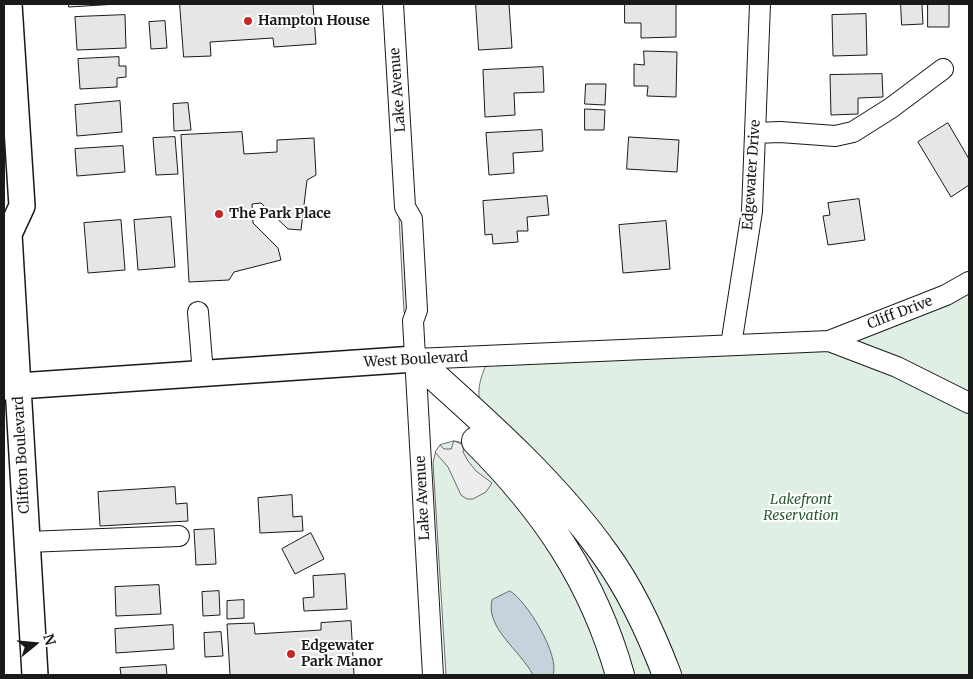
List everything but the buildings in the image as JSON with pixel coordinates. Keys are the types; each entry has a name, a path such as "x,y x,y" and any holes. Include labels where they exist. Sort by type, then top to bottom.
{"highway":[{"path":"415,359 467,432 522,490 558,536 598,610 620,675"},
{"path":"415,359 479,417 590,533 635,601 667,675"}],"main road":[{"name":"Clifton Boulevard","path":"9,4 22,206 6,231 11,387 27,542 35,675"},
{"name":"West Boulevard","path":"11,387 415,359"}],"street":[{"name":"Lake Avenue","path":"393,4 406,207 412,219 417,310 413,321 433,675"},
{"name":"Edgewater Drive","path":"731,344 752,211 760,4"},
{"path":"755,132 835,136 853,132 891,108 943,68"},
{"name":"Cliff Drive","path":"829,341 946,295 969,282"},
{"path":"198,312 202,374"},
{"path":"829,341 898,367 969,403"},
{"name":"West Boulevard","path":"415,359 829,341"},
{"path":"27,542 179,536"}],"green space":[{"path":"405,207 413,321 404,312 399,218"},
{"name":"Lakefront Reservation","path":"969,282 969,675 677,675 481,405 479,399 480,381 489,357 829,341"},
{"path":"454,441 460,442 516,499 578,592 609,675 446,675 433,463 440,445"},
{"path":"588,546 610,577 656,675 630,675 578,552"}],"shaded area":[{"path":"454,441 464,445 463,452 468,461 476,471 492,483 486,492 473,499 467,499 461,495 448,467 435,452 440,445 444,449 451,449"},
{"path":"510,591 533,617 547,642 554,666 553,675 533,675 498,629 491,610 492,600"}],"place":[{"name":"Hampton House","path":"248,21"},
{"name":"The Park Place","path":"219,214"},
{"name":"Edgewater Park Manor","path":"291,654"}]}
